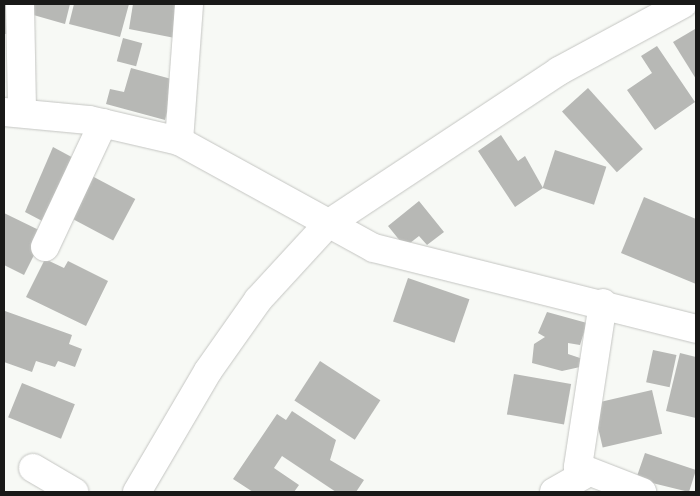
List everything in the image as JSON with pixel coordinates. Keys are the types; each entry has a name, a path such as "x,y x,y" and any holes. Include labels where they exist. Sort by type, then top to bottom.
{"street":[{"path":"20,4 13,112 103,123 179,141 374,248 603,303 696,328"},
{"path":"179,141 189,4"},
{"path":"137,492 208,371 258,300 328,224 559,71 683,4"},
{"path":"45,247 103,123"},
{"path":"603,303 578,467 642,492"},
{"path":"33,468 74,492"},
{"path":"554,492 590,472"}],"building":[{"path":"4,4 8,4 8,34 4,34"},
{"path":"33,4 70,4 65,24 30,14"},
{"path":"74,4 129,4 120,37 69,24"},
{"path":"133,4 192,4 185,40 129,29"},
{"path":"695,29 696,32 696,79 673,42"},
{"path":"123,38 142,43 136,66 117,61"},
{"path":"657,46 695,102 655,130 627,90 652,73 641,56"},
{"path":"131,68 175,80 165,120 106,104 110,89 124,92"},
{"path":"588,88 643,149 617,172 562,111"},
{"path":"501,135 518,161 525,156 543,188 515,207 478,151"},
{"path":"53,147 79,161 46,223 25,212"},
{"path":"555,150 606,167 594,205 543,188"},
{"path":"92,176 135,199 113,241 70,217"},
{"path":"644,197 696,219 696,284 621,253"},
{"path":"419,201 444,232 427,245 419,236 405,247 388,226"},
{"path":"4,213 45,233 24,275 4,265"},
{"path":"45,259 64,268 68,261 108,281 86,326 26,297"},
{"path":"408,278 469,299 454,343 393,321"},
{"path":"5,311 72,335 69,344 82,349 75,367 58,361 55,367 36,361 32,372 4,362"},
{"path":"547,312 587,323 580,345 568,343 568,354 583,359 580,367 562,371 532,363 534,344 545,337 538,333"},
{"path":"653,350 676,355 670,387 646,382"},
{"path":"680,353 696,357 696,418 666,411"},
{"path":"320,361 380,400 355,440 294,400"},
{"path":"514,374 571,384 564,424 507,414"},
{"path":"22,383 75,404 61,439 8,417"},
{"path":"652,390 662,434 603,448 593,404"},
{"path":"292,411 336,440 330,460 364,480 356,492 336,492 282,456 274,468 299,485 294,492 253,492 233,479 277,414 286,420"},
{"path":"645,453 696,470 689,492 636,479"}]}
